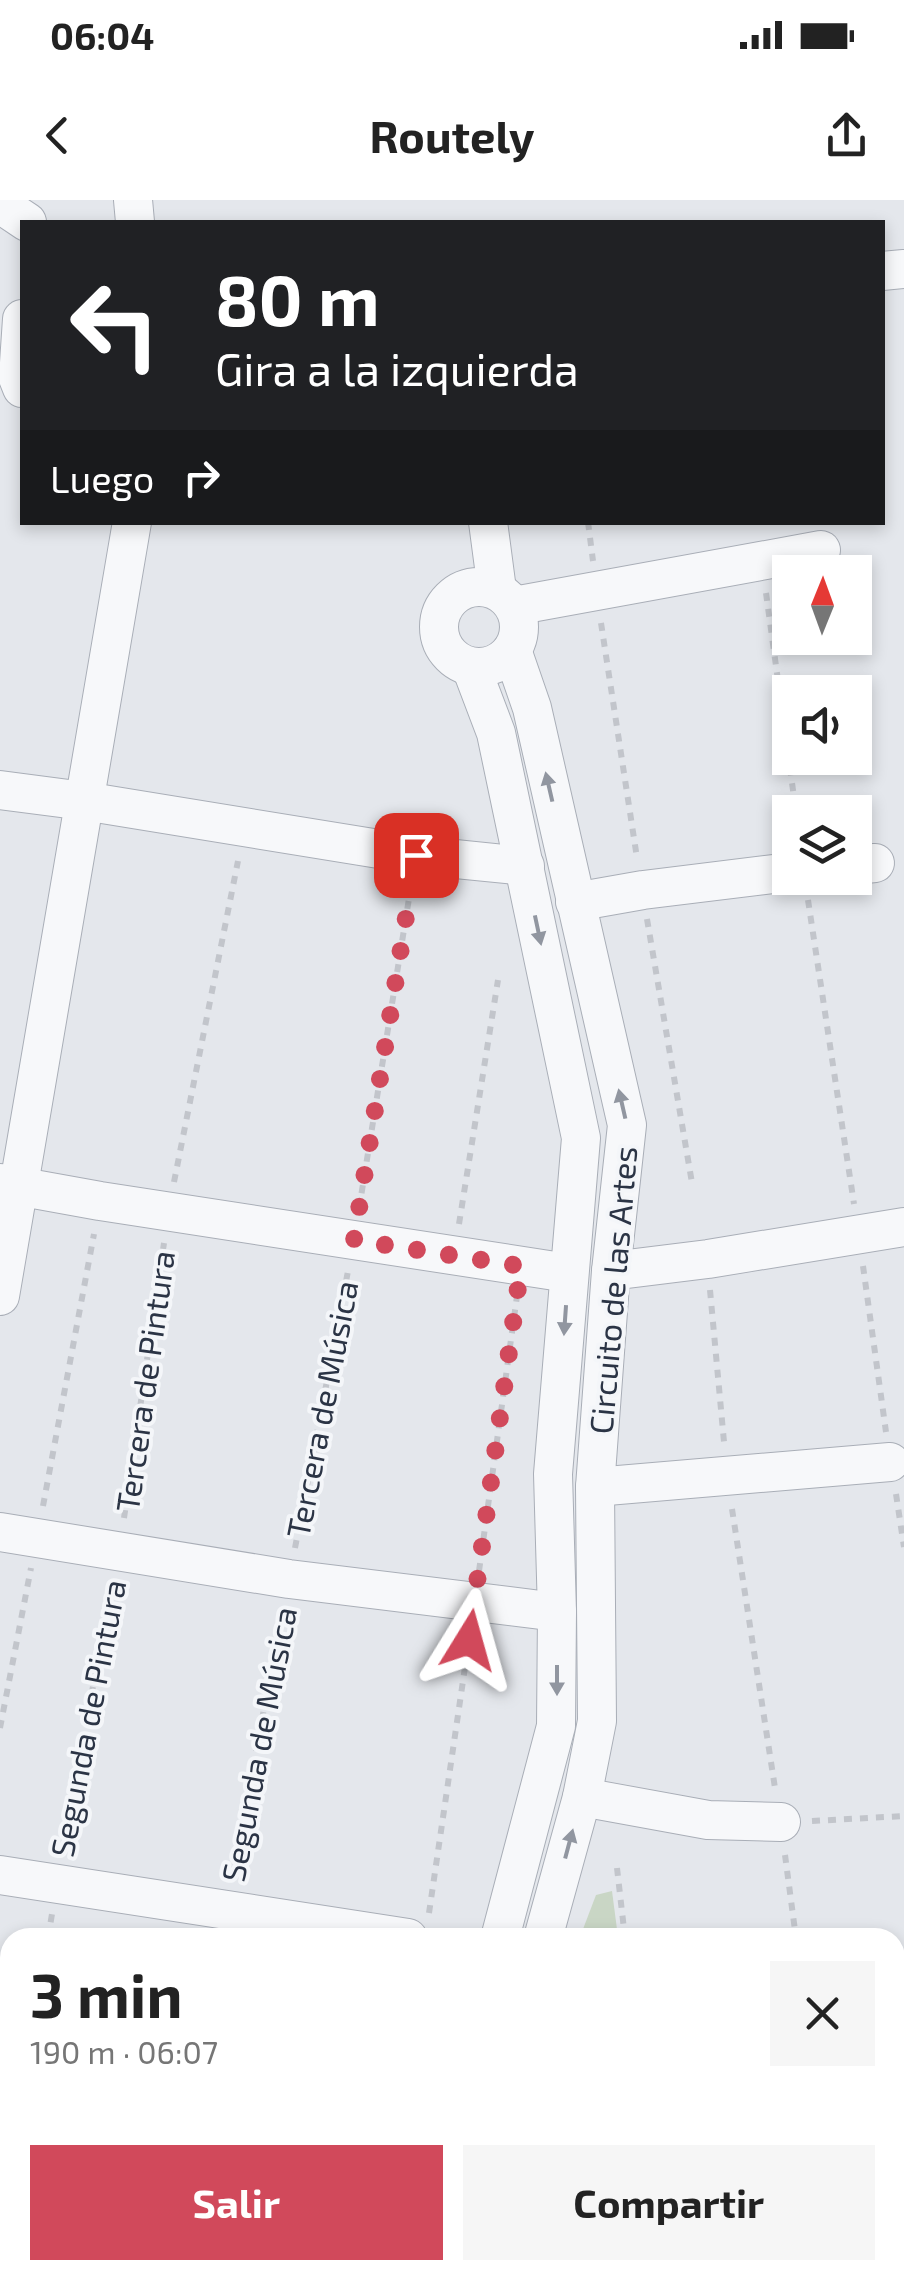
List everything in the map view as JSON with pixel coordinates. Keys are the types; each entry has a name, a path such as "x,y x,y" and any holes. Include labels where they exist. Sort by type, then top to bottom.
{"street":[{"path":"0,204 25,220"},
{"path":"20,348 20,383"},
{"path":"0,1296 10,1185 84,801 131,525"},
{"path":"489,525 505,598 519,628 512,650 494,664 472,667 451,656 439,636 440,614 453,595 474,587 505,598 596,591 821,550"},
{"name":"Circuito de las Artes","path":"512,650 532,708 627,1125 610,1271 594,1486 596,1721 582,1797 546,1928"},
{"name":"Circuito de las Artes","path":"472,667 496,733 582,1138 553,1474 556,1726 503,1928"},
{"path":"0,790 416,855 525,866"},
{"path":"575,902 642,890 772,885"},
{"path":"10,1185 568,1273"},
{"path":"610,1271 904,1227"},
{"path":"594,1486 890,1462"},
{"path":"18,1535 288,1580 557,1612"},
{"path":"582,1797 708,1820 780,1822"},
{"path":"0,1875 226,1909 418,1928"}],"path":[{"path":"762,560 794,795"},
{"path":"596,591 692,1183"},
{"name":"Tercera de Pintura","path":"118,1552 168,1211 245,827"},
{"name":"Tercera de Música","path":"288,1580 354,1240 416,855"},
{"path":"801,895 858,1235 904,1547"},
{"path":"454,1255 498,980"},
{"path":"0,1728 18,1535 100,1201"},
{"path":"708,1258 727,1476 795,1928"},
{"path":"418,1928 474,1602 521,1266"},
{"name":"Segunda de Pintura","path":"56,1884 118,1552"},
{"name":"Segunda de Música","path":"226,1909 288,1580"},
{"path":"780,1822 904,1816"},
{"path":"617,1868 625,1928"}],"green space":[{"path":"612,1891 617,1928 583,1928 596,1895"}],"route":[{"path":"416,855 354,1240 521,1266 469,1640"}]}
